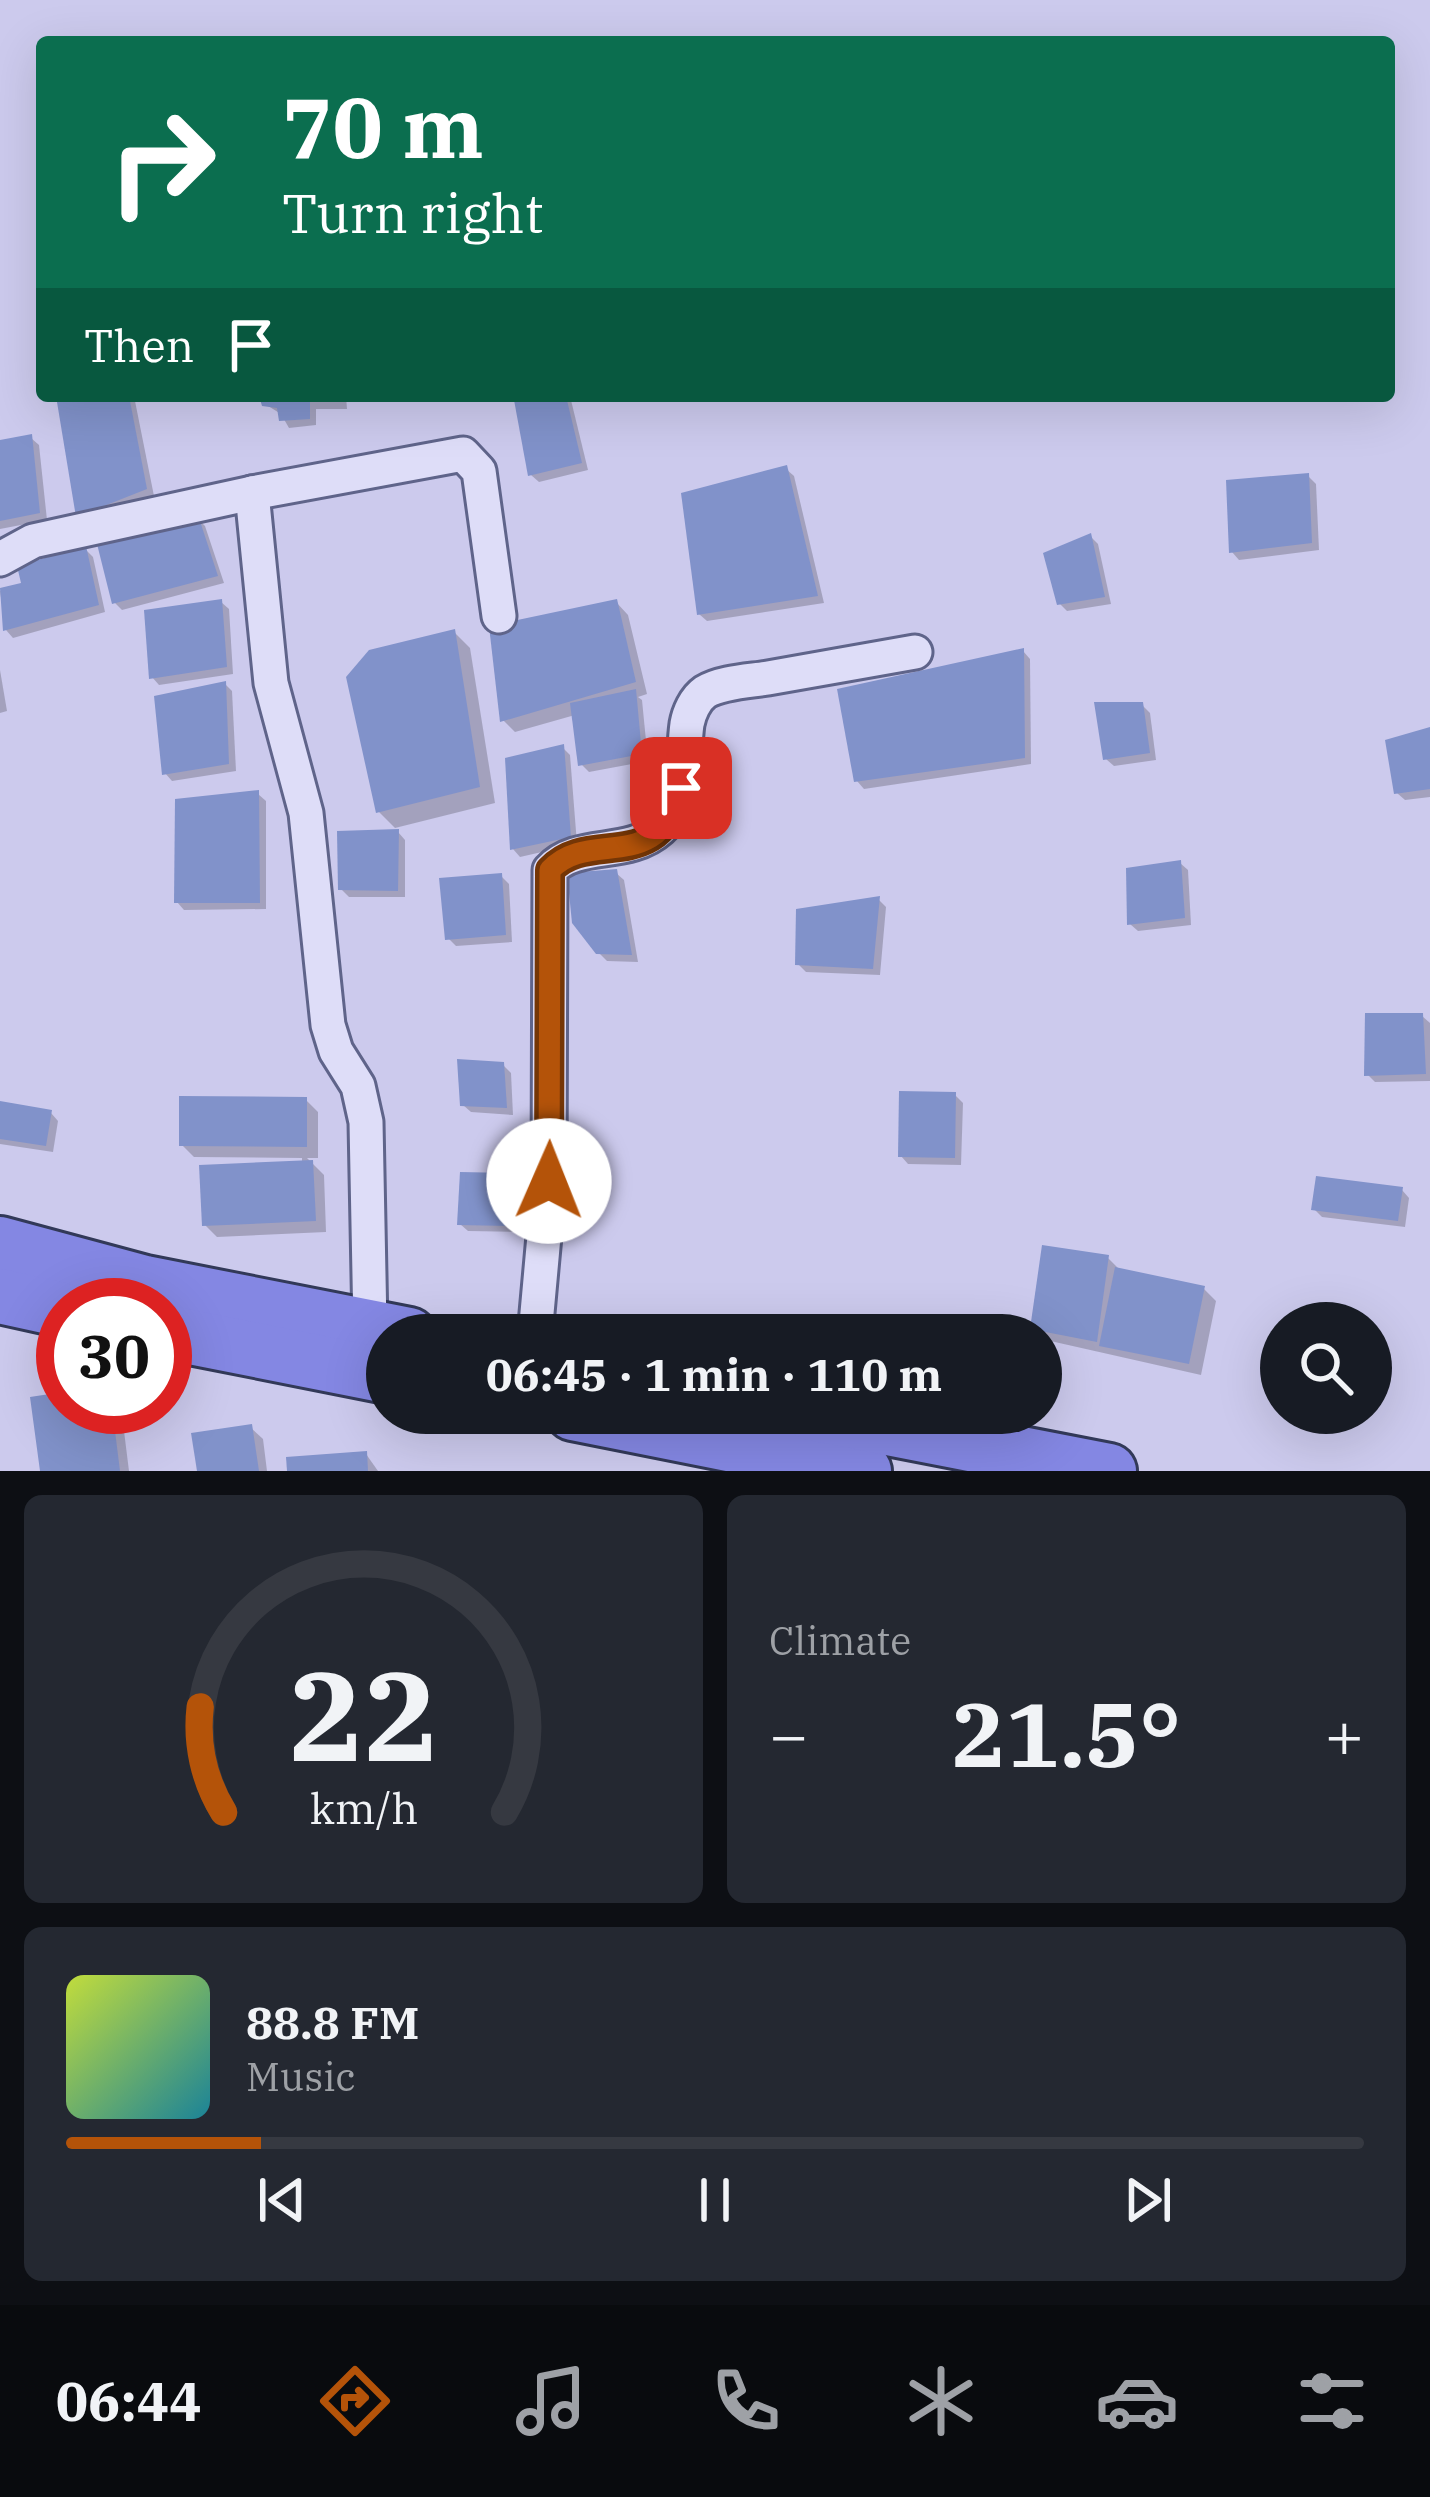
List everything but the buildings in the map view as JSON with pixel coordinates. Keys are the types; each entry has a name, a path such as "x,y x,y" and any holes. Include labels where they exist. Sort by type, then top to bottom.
{"highway":[{"path":"0,1244 366,1340"},
{"path":"0,1296 36,1304"},
{"path":"192,1334 366,1345"},
{"path":"678,1434 864,1471"},
{"path":"920,1434 1109,1471"}],"street":[{"path":"0,559 33,541 464,454 479,471 500,616"},
{"path":"252,494 272,683 306,813 328,1025 336,1051 358,1086 365,1122 386,1314"},
{"path":"537,1314 549,1181 550,870 559,860 626,848 649,839 665,825 681,788 687,724 703,693 915,652"}],"route":[{"path":"549,1181 550,870 559,860 649,839 676,808 681,788"}]}
